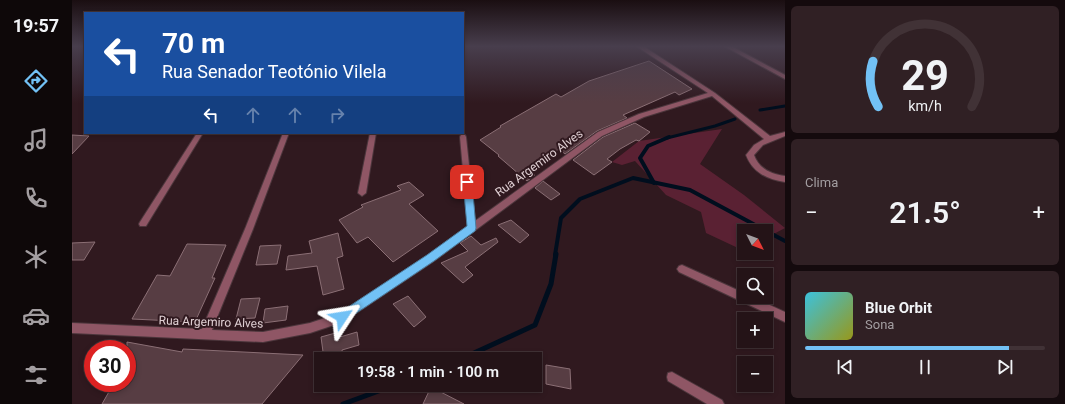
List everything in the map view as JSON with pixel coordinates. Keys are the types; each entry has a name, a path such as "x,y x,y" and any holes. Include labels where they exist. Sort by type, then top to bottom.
{"street":[{"path":"668,65 713,94 769,139"},
{"path":"762,65 785,77"},
{"name":"Rua Argemiro Alves","path":"72,328 264,337 310,328 342,317 430,258 600,134 624,122 655,110 713,94"},
{"path":"143,224 199,134"},
{"path":"205,334 286,134"},
{"path":"362,193 373,134"},
{"path":"785,134 769,139 753,148 750,155 756,167 765,174 785,179"},
{"path":"463,137 472,228"},
{"path":"682,269 785,317"},
{"path":"672,377 718,404"}],"shaded area":[{"path":"722,129 700,164 744,195 785,228 773,234 773,224 737,224 737,248 706,233 701,212 666,195 635,161 622,165 612,162 639,141"}],"building":[{"path":"637,65 655,65 692,89 679,95 675,92 623,115 627,118 597,131 565,154 559,149 540,160 542,162 528,170 535,175 527,181 480,140 501,127 500,126 556,94 561,97 589,81"},
{"path":"635,123 650,132 639,141 636,140 620,149 607,159 612,162 594,175 573,160 603,137"},
{"path":"72,135 89,136 72,154"},
{"path":"543,181 560,194 551,200 535,188"},
{"path":"409,182 424,195 409,204 438,231 393,262 368,237 357,243 339,220 363,207 361,205 401,190 397,186"},
{"path":"511,220 529,235 520,243 498,225"},
{"path":"338,233 343,256 337,258 344,289 323,295 317,266 286,270 288,256 312,253 309,241"},
{"path":"471,236 481,245 496,238 498,242 465,267 473,275 463,283 441,263 468,251 460,243"},
{"path":"95,242 84,260 72,260 72,243"},
{"path":"187,244 226,245 212,278 215,278 195,322 132,319 157,275 170,276"},
{"path":"281,245 277,264 256,265 260,246"},
{"path":"408,296 426,317 414,327 393,304"},
{"path":"260,298 255,318 236,319 241,299"},
{"path":"288,306 286,320 263,323 265,309"},
{"path":"339,332 340,337 357,332 359,345 342,350 342,352 323,352 321,337"},
{"path":"136,344 182,352 183,349 303,355 262,404 102,404 109,392 136,392"},
{"path":"546,365 570,369 571,389 546,384"},
{"path":"429,392 441,392 464,404 423,404"}],"waterway":[{"path":"760,110 785,106"},
{"path":"667,138 715,126 735,119"},
{"path":"654,182 640,158 648,146 669,137"},
{"path":"555,255 561,218 580,199 633,178 654,182"},
{"path":"654,182 690,190 785,241"},
{"path":"476,352 535,325 551,284 556,254"},
{"path":"343,404 376,392"}],"route":[{"path":"342,317 472,228 467,182"}]}
